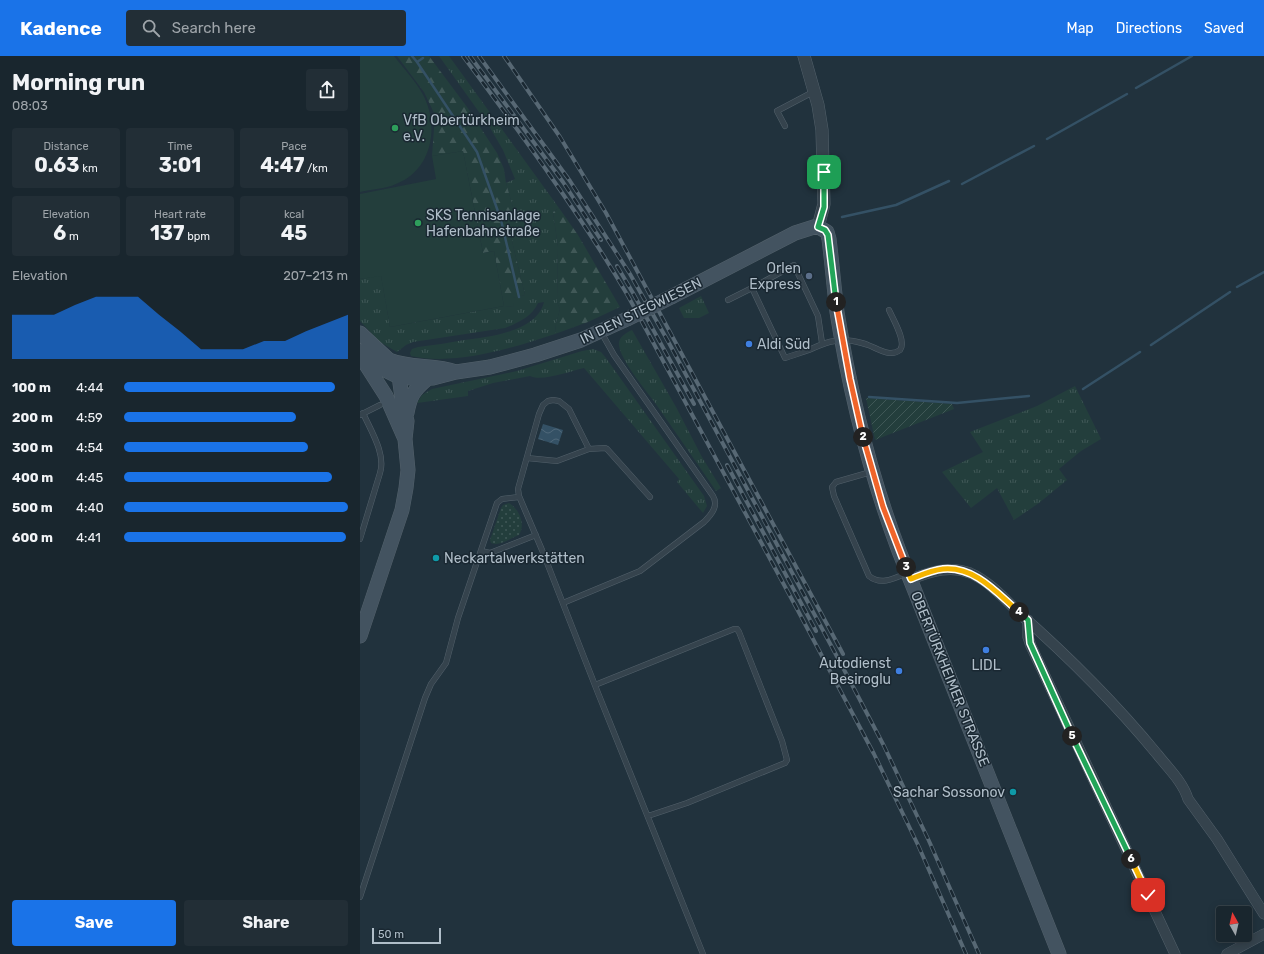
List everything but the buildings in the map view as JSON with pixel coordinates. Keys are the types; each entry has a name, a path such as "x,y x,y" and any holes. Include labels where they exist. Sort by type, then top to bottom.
{"main road":[{"name":"IN DEN STEGWIESEN","path":"394,370 411,378 427,379 456,372 490,367 574,343 627,320 795,233 813,227 818,227"},
{"name":"OBERTÜRKHEIMER STRASSE","path":"818,227 825,230 828,235 842,340 872,472 909,576 1060,954"},
{"path":"360,334 394,370 407,416"},
{"path":"360,352 375,365 394,370"},
{"path":"360,352 383,400 405,439"},
{"name":"IN DEN STEGWIESEN","path":"394,370 412,366 443,367 456,372"},
{"path":"383,400 388,381 394,370"},
{"path":"360,636 404,501 408,470 405,439 407,416 411,397 416,389 427,379"}],"street":[{"path":"804,56 818,105 822,130 824,207 818,227"},
{"path":"909,576 944,569 966,572 975,576 988,585 1067,655 1102,691 1162,760 1187,792 1188,799 1217,839 1264,914"},
{"path":"1028,620 1028,637 1031,646 1175,954"},
{"path":"1227,954 1264,934"}],"lane":[{"path":"785,126 777,111 814,91"},
{"path":"728,300 794,265 818,316 822,343"},
{"path":"752,288 785,358 808,350 822,343 842,340 868,345 887,352 898,351 902,346 903,341 889,310"},
{"path":"563,603 640,571 704,522 713,512 715,507 715,500 713,496 614,355 600,331"},
{"path":"360,539 382,465 379,451 362,414 383,400"},
{"path":"589,449 569,409 559,400 550,400 545,403 540,411 518,490 519,497 536,534 703,954"},
{"path":"527,458 559,461 589,449 605,448 650,497"},
{"path":"872,472 836,482 832,487 834,496 870,577 889,581 909,576"},
{"path":"360,897 425,698 431,684 446,663 450,643 498,501 504,498 519,497"},
{"path":"481,551 490,553 536,534"},
{"path":"595,685 734,629 737,629 739,632 782,741 787,760 785,763 752,777 648,816"}],"green space":[{"name":"VfB Obertürkheim e.V.","path":"360,56 394,56 419,88 428,105 431,118 431,132 430,145 425,157 418,168 408,177 392,186 360,192"},
{"path":"397,56 429,56 467,107 497,153 504,169 506,183 519,228 510,233 525,295 513,298 514,307 504,306 494,251 483,253 463,151 432,156 435,115 424,92"},
{"path":"439,56 449,56 559,208 553,212 558,247 557,302 560,309 555,334 503,350 446,359 411,356 410,353 412,349 418,347 498,335 510,331 532,320 540,312 544,302 538,303 532,312 524,319 505,328 413,342 397,352 380,342 360,321 360,279 381,275 390,327 504,306 514,307 512,298 525,295 510,233 519,228 506,183 515,179 503,150 489,126"},
{"name":"SKS Tennisanlage Hafenbahnstraße","path":"463,151 483,253 494,251 504,306 390,327 381,276 360,279 360,194 436,179 432,156"},
{"path":"559,208 578,235 620,307 588,322 555,334 560,309 557,302 558,247 553,212"},
{"path":"701,296 709,313 699,318 684,318 679,308"},
{"path":"632,330 676,407 702,457 721,488 716,491 623,358 620,351 619,342 627,332"},
{"path":"593,349 601,352 606,358 704,496 707,506 703,513 677,482 679,479 584,368 548,377 535,378 530,376 493,383 468,391 468,396 417,403 422,395 432,389 517,371"},
{"path":"1075,386 1101,439 1081,451 1059,469 1067,480 1039,503 1014,520 997,488 971,508 942,472 983,452 970,432 1037,406"},
{"path":"866,398 952,404 954,409 875,440"},
{"path":"509,503 516,509 520,517 522,522 521,531 519,535 505,542 498,544 491,543 490,540 501,508 503,505"}],"water":[{"path":"543,424 563,430 558,445 538,439"}],"waterway":[{"path":"412,56 417,62 423,58"},
{"path":"1136,88 1192,56"},
{"path":"417,62 477,152 501,220 519,297"},
{"path":"1047,139 1127,94"},
{"path":"962,184 1034,146"},
{"path":"842,217 896,205 949,181"},
{"path":"1237,287 1264,272"},
{"path":"1151,345 1230,292"},
{"path":"1083,389 1140,352"},
{"path":"869,397 957,403 1029,396"}],"railway":[{"path":"463,56 570,204 628,296 874,754 918,845 966,954"},
{"path":"470,56 563,182 601,240"},
{"path":"479,56 570,181 630,274 669,343 884,746 929,841 979,954"},
{"path":"504,56 560,137 606,213 843,654"},
{"path":"617,266 694,404"},
{"path":"727,465 816,631"}],"place":[{"name":"VfB Obertürkheim e.V.","path":"395,128"},
{"name":"SKS Tennisanlage Hafenbahnstraße","path":"418,223"},
{"name":"Orlen Express","path":"809,276"},
{"name":"Aldi Süd","path":"749,344"},
{"name":"Neckartalwerkstätten","path":"436,558"},
{"name":"LIDL","path":"986,650"},
{"name":"Autodienst Besiroglu","path":"899,671"},
{"name":"Sachar Sossonov","path":"1013,792"}],"route":[{"path":"824,172 824,207 818,227 828,233 842,340 850,379 872,472 911,579 944,569 966,572 988,585 1028,620 1028,637 1031,646 1109,815 1148,895"}]}
